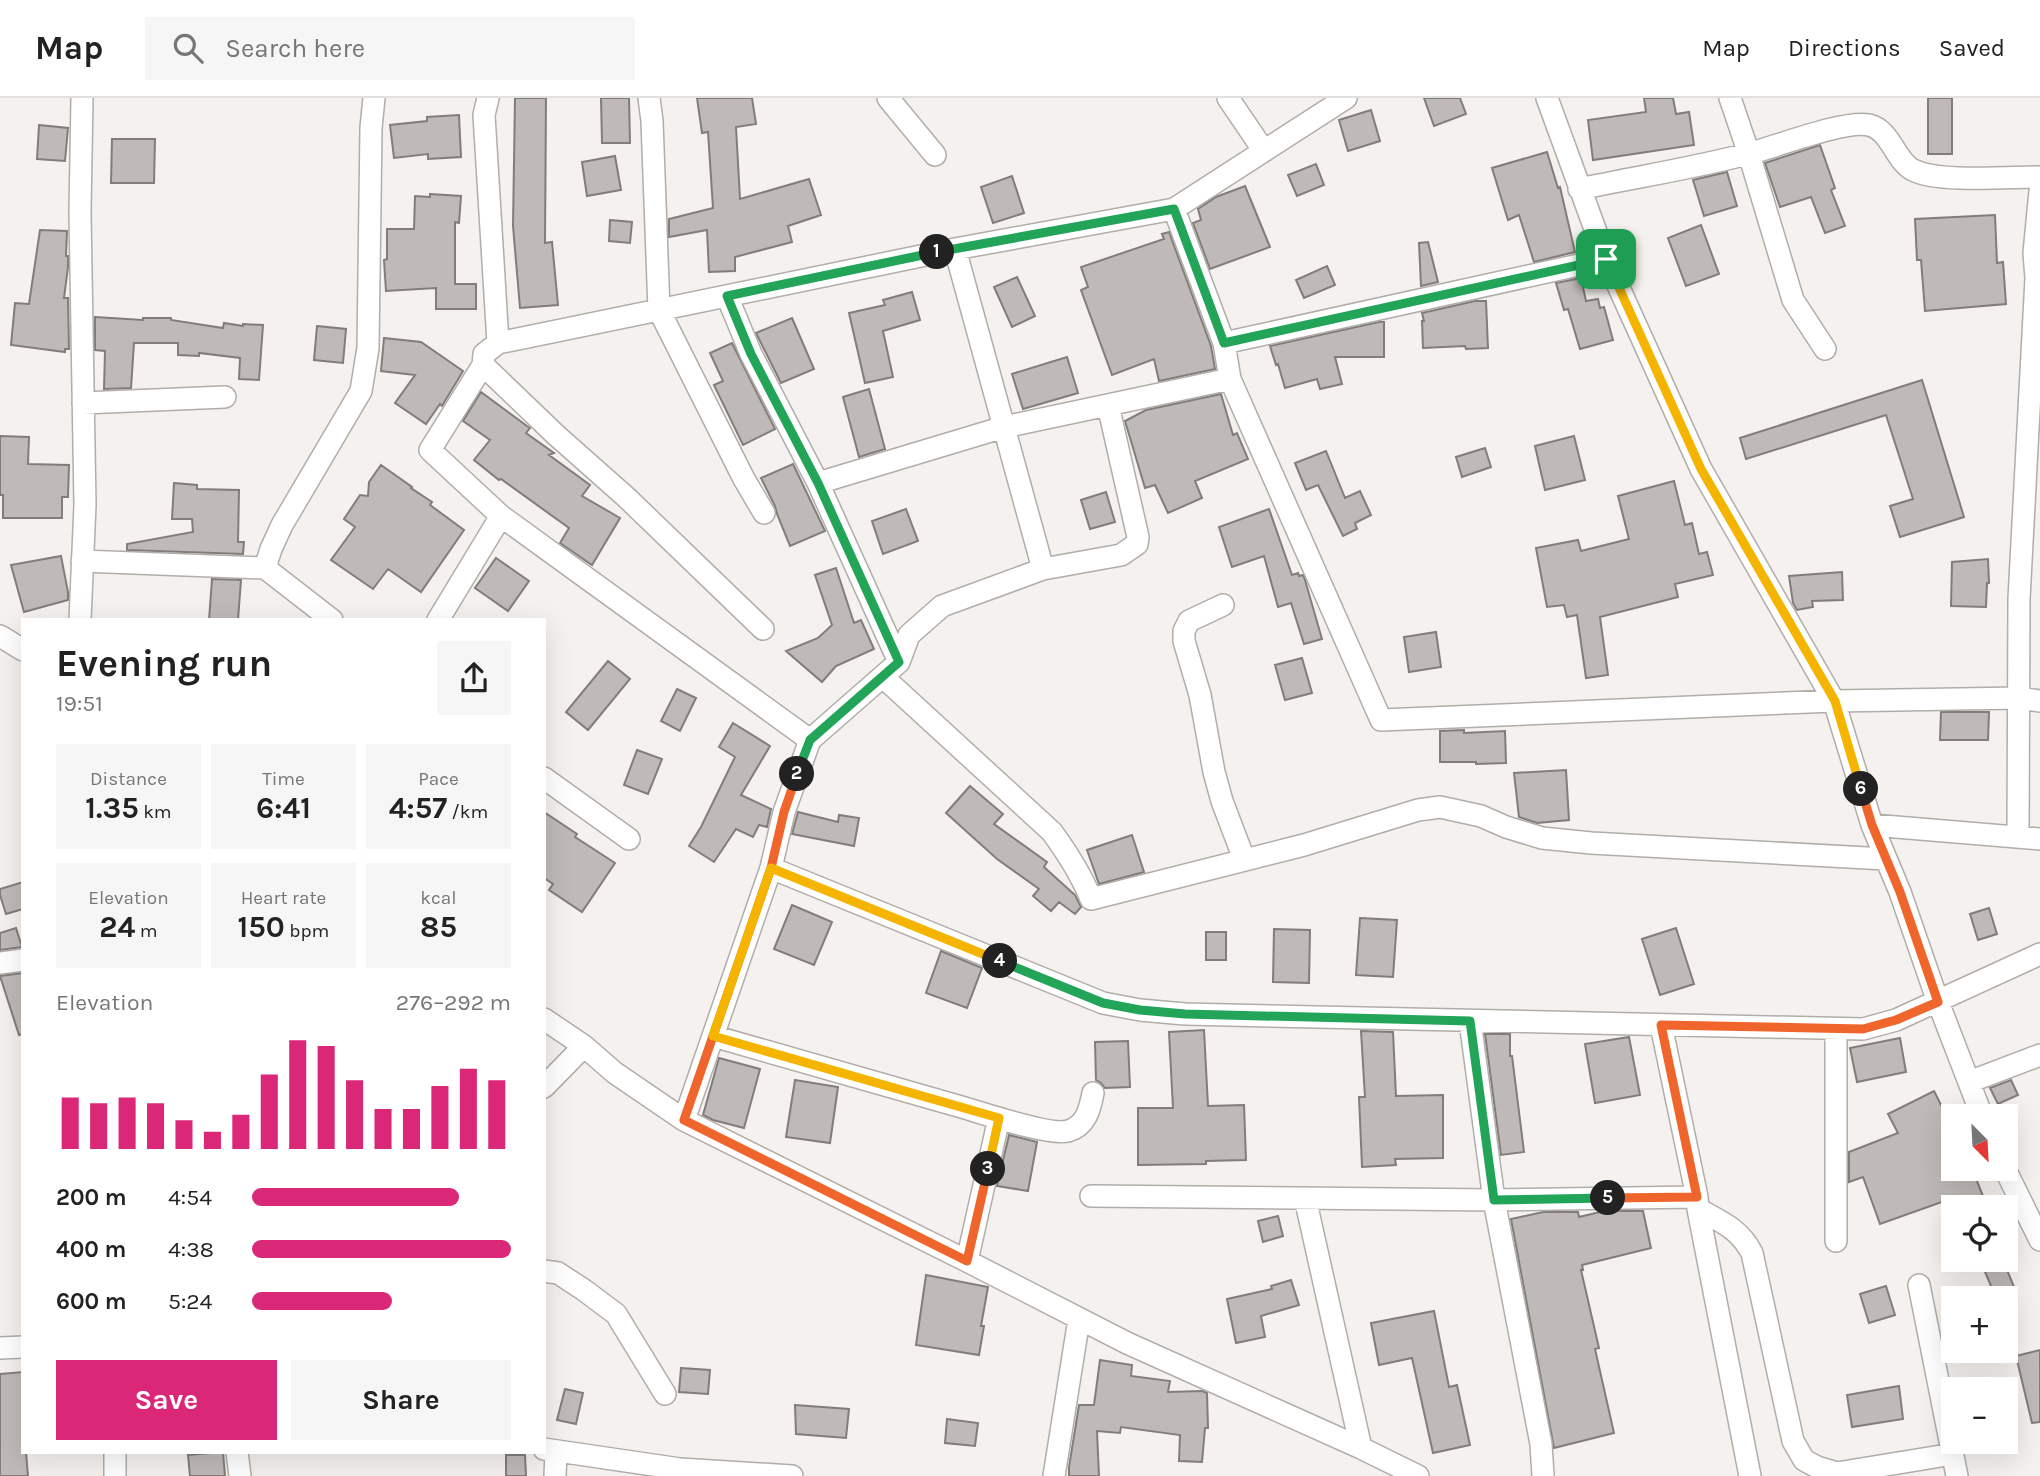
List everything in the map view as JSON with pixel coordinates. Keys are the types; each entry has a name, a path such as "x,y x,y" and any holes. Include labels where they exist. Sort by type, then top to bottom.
{"street":[{"path":"80,618 85,505 80,212 82,98"},
{"path":"265,568 282,525 361,391 368,348 371,128 374,98"},
{"path":"488,98 484,115 498,343"},
{"path":"649,98 659,310 744,479 764,513"},
{"path":"888,98 935,155"},
{"path":"1228,98 1264,151"},
{"path":"810,740 501,516 430,450 483,365 484,354 498,343 955,249 1174,209 1346,98"},
{"path":"1547,98 1606,259 1701,469 1835,701 1872,825 1900,892 1977,1104"},
{"path":"1730,98 1793,300 1825,349"},
{"path":"1579,189 1749,154 1841,127 1870,125 1881,132 1899,159 1912,170 1934,177 2040,177"},
{"path":"2018,837 2030,700 2038,279 2034,253 2040,191"},
{"path":"1174,209 1224,343 1230,379 1381,720 1835,701 2030,700"},
{"path":"955,249 1043,569"},
{"path":"1224,343 1606,259"},
{"path":"727,296 751,354 818,483 899,662"},
{"path":"483,365 763,629"},
{"path":"818,483 1004,427 1230,379"},
{"path":"83,403 225,397"},
{"path":"684,1120 771,868 784,812 810,740 899,662 909,635 943,606 1043,569 1121,555 1137,544 1138,537 1108,405"},
{"path":"439,618 501,516"},
{"path":"82,561 265,568 329,618"},
{"path":"1223,605 1189,621 1184,631 1184,641 1200,695 1214,772 1244,859"},
{"path":"0,636 21,649"},
{"path":"883,677 1052,832 1072,858 1091,900 1304,845 1418,810 1440,807 1481,816 1542,838 1886,859"},
{"path":"546,779 629,839"},
{"path":"1872,825 2040,839"},
{"path":"771,868 1103,1003 1185,1014 1863,1029 1896,1020 2040,954"},
{"path":"0,963 21,960"},
{"path":"546,1019 584,1046 615,1073 684,1120 1127,1343 1362,1448 1418,1476"},
{"path":"1470,1021 1494,1200 1541,1444 1543,1476"},
{"path":"1661,1025 1750,1476"},
{"path":"1836,1029 1836,1241"},
{"path":"713,1036 999,1118 1057,1132 1070,1131 1082,1122 1089,1112 1093,1093"},
{"path":"546,1085 584,1046"},
{"path":"1969,1082 2040,1055"},
{"path":"967,1261 999,1118"},
{"path":"2011,1181 2040,1240"},
{"path":"1091,1196 1697,1203 1734,1230 1745,1240 1752,1253 1793,1441 1804,1460 1837,1473 1953,1454 1957,1476"},
{"path":"1305,1198 1362,1448"},
{"path":"546,1271 558,1273 616,1314 665,1394"},
{"path":"1919,1285 1941,1394"},
{"path":"1054,1476 1079,1319"},
{"path":"0,1348 21,1347"},
{"path":"555,1476 550,1450 681,1472 792,1476"},
{"path":"115,1454 115,1476"},
{"path":"237,1454 240,1476"}],"building":[{"path":"515,98 546,98 545,243 552,242 558,305 520,308 513,226"},
{"path":"601,98 629,98 630,143 602,143"},
{"path":"697,98 752,98 756,124 736,127 740,199 809,179 821,215 788,226 792,242 735,257 735,271 709,272 707,230 669,237 669,219 713,208 708,132 702,133"},
{"path":"1424,98 1460,98 1466,114 1434,126"},
{"path":"1644,98 1673,98 1676,114 1689,112 1694,145 1593,160 1588,120 1646,112"},
{"path":"1928,98 1952,98 1952,154 1928,154"},
{"path":"1371,110 1380,141 1348,151 1339,120"},
{"path":"459,115 461,157 428,159 428,154 394,158 390,125 427,121 427,117"},
{"path":"39,125 68,128 65,161 37,159"},
{"path":"112,139 155,139 154,183 111,183"},
{"path":"1820,145 1835,188 1831,190 1845,226 1825,233 1811,197 1780,207 1765,163"},
{"path":"1547,152 1558,188 1560,187 1575,252 1534,262 1519,215 1508,220 1492,168"},
{"path":"615,156 621,190 587,196 582,162"},
{"path":"1316,164 1324,185 1297,196 1288,175"},
{"path":"1727,172 1737,206 1704,216 1693,180"},
{"path":"1012,176 1024,213 993,223 981,187"},
{"path":"1245,186 1270,247 1210,269 1193,223 1201,220 1198,209 1216,197"},
{"path":"430,194 461,196 459,223 455,222 455,284 476,284 476,309 436,309 436,288 386,291 384,260 387,259 387,229 414,229 415,196 430,197"},
{"path":"1995,215 1997,263 2003,262 2006,304 1925,311 1921,260 1917,260 1915,219"},
{"path":"610,220 632,222 630,243 609,241"},
{"path":"1701,225 1719,274 1686,286 1668,238"},
{"path":"40,230 67,231 68,267 64,298 68,298 69,349 65,349 65,352 11,345 15,303 29,304"},
{"path":"1169,232 1211,346 1215,369 1159,381 1154,359 1112,375 1081,290 1088,287 1081,267 1164,239 1162,234"},
{"path":"1428,242 1438,282 1421,286 1419,243"},
{"path":"1327,266 1335,285 1304,298 1296,280"},
{"path":"1017,277 1035,316 1012,327 994,287"},
{"path":"1581,278 1586,301 1598,299 1600,308 1604,307 1613,340 1580,349 1568,309 1564,310 1556,283"},
{"path":"912,292 920,320 883,331 893,377 865,383 849,313 885,305 883,300"},
{"path":"1486,301 1488,348 1423,348 1422,313"},
{"path":"95,317 143,320 171,318 223,328 224,323 263,325 259,380 239,379 240,358 199,353 199,356 178,355 178,343 134,343 131,388 104,389 105,351 95,350"},
{"path":"792,318 814,369 781,383 756,333"},
{"path":"1384,322 1384,357 1335,357 1342,384 1320,389 1317,379 1285,388 1270,346"},
{"path":"317,326 346,329 343,363 314,360"},
{"path":"384,338 421,342 463,371 442,406 440,404 426,424 395,403 415,375 381,371"},
{"path":"732,343 775,429 743,445 714,385 723,381 710,353"},
{"path":"1067,357 1078,393 1023,409 1012,374"},
{"path":"1922,380 1964,517 1900,537 1890,506 1913,499 1886,415 1746,459 1740,438"},
{"path":"869,389 885,449 859,457 843,397"},
{"path":"481,392 530,428 526,433 554,453 549,455 590,485 582,496 620,518 592,565 560,543 569,528 474,460 490,440 463,421"},
{"path":"1221,394 1233,435 1237,433 1248,459 1195,481 1202,498 1168,513 1155,485 1145,488 1125,421 1146,410"},
{"path":"0,436 29,437 28,464 69,465 68,497 62,497 62,518 3,518 3,495 0,495"},
{"path":"1574,436 1585,480 1545,490 1535,446"},
{"path":"1485,448 1491,467 1462,477 1456,457"},
{"path":"1326,451 1345,498 1360,491 1371,515 1355,523 1357,529 1343,536 1318,485 1306,490 1295,463"},
{"path":"793,464 825,531 790,546 761,478"},
{"path":"381,465 432,502 430,505 464,530 421,592 388,569 373,589 331,560 355,527 344,519 360,495 368,496 369,482"},
{"path":"1674,481 1685,525 1692,523 1699,554 1707,552 1713,575 1675,584 1678,597 1600,617 1608,675 1586,678 1577,615 1567,617 1564,605 1547,607 1536,548 1578,540 1581,551 1629,539 1618,496"},
{"path":"174,483 197,485 197,489 239,490 238,542 244,542 243,554 127,550 127,544 193,532 192,519 172,519"},
{"path":"1106,492 1115,522 1090,529 1081,500"},
{"path":"906,509 918,541 883,554 872,521"},
{"path":"1269,509 1292,575 1303,575 1322,639 1304,644 1291,603 1278,607 1264,556 1232,567 1219,527"},
{"path":"61,556 68,600 24,612 11,565"},
{"path":"496,558 529,581 508,611 475,588"},
{"path":"1988,559 1986,607 1951,606 1952,562"},
{"path":"836,568 854,623 861,620 874,649 836,666 822,682 786,651 818,638 832,625 815,575"},
{"path":"1842,572 1843,600 1812,601 1813,607 1797,610 1793,603 1789,576"},
{"path":"212,579 241,580 238,618 209,618"},
{"path":"1436,632 1441,667 1409,672 1404,637"},
{"path":"1302,658 1312,693 1285,700 1275,665"},
{"path":"608,661 630,679 588,730 566,712"},
{"path":"677,689 696,698 680,731 661,721"},
{"path":"1941,712 1989,712 1988,740 1940,740"},
{"path":"733,723 770,746 741,795 771,809 767,827 759,825 753,837 736,829 714,862 689,846 735,757 719,747"},
{"path":"1464,730 1464,733 1505,731 1506,763 1440,762 1440,731"},
{"path":"637,750 662,759 648,794 624,785"},
{"path":"1566,770 1569,820 1537,823 1519,817 1514,773"},
{"path":"970,786 1003,814 994,824 1047,862 1044,867 1075,895 1081,907 1075,914 1059,902 1051,911 1033,896 1039,889 997,859 946,813"},
{"path":"798,812 838,822 839,815 859,818 854,846 792,834"},
{"path":"546,813 577,834 575,837 615,863 582,912 549,890 553,884 546,879"},
{"path":"1132,835 1144,872 1099,884 1087,850"},
{"path":"21,883 21,910 6,914 0,889"},
{"path":"792,905 832,922 814,965 774,949"},
{"path":"1989,908 1997,934 1978,940 1970,914"},
{"path":"1360,918 1397,920 1393,977 1356,975"},
{"path":"16,928 21,947 0,950 0,933"},
{"path":"1676,928 1694,984 1660,995 1642,939"},
{"path":"1274,929 1310,930 1309,983 1273,982"},
{"path":"1206,932 1226,932 1226,960 1206,960"},
{"path":"941,951 982,968 967,1008 926,993"},
{"path":"21,973 21,1034 19,1035 0,976"},
{"path":"1204,1030 1208,1106 1244,1105 1246,1160 1206,1161 1206,1164 1138,1165 1138,1108 1173,1108 1169,1032"},
{"path":"1361,1031 1393,1032 1396,1096 1443,1095 1443,1158 1395,1159 1396,1165 1362,1167 1359,1097 1365,1097"},
{"path":"1485,1034 1510,1034 1510,1056 1524,1152 1501,1155"},
{"path":"1629,1037 1640,1095 1595,1103 1585,1044"},
{"path":"1900,1038 1906,1072 1857,1082 1850,1048"},
{"path":"1128,1041 1130,1087 1105,1088 1096,1080 1095,1042"},
{"path":"719,1058 760,1069 744,1128 703,1115"},
{"path":"795,1080 838,1087 830,1143 786,1137"},
{"path":"2011,1080 2018,1095 1998,1104 1990,1088"},
{"path":"1934,1091 1941,1105 1941,1181 1977,1181 1983,1195 1941,1195 1941,1202 1880,1224 1863,1177 1849,1182 1849,1152 1898,1133 1888,1114"},
{"path":"1009,1135 1037,1142 1028,1191 997,1186"},
{"path":"1604,1211 1643,1211 1651,1248 1582,1265 1581,1270 1599,1348 1595,1349 1614,1433 1554,1448 1511,1219 1543,1212 1578,1212 1579,1217"},
{"path":"1278,1216 1283,1236 1263,1242 1258,1221"},
{"path":"1985,1272 2008,1272 2014,1286 1991,1286"},
{"path":"926,1275 988,1287 979,1355 916,1345"},
{"path":"1291,1280 1299,1305 1261,1316 1265,1337 1236,1343 1227,1299 1272,1289 1271,1286"},
{"path":"1886,1286 1895,1315 1869,1323 1860,1294"},
{"path":"1434,1311 1449,1387 1457,1385 1470,1445 1433,1453 1412,1358 1379,1365 1371,1323"},
{"path":"2040,1350 2040,1422 2032,1423 2018,1356"},
{"path":"1100,1360 1132,1365 1131,1376 1170,1381 1168,1392 1207,1393 1208,1428 1205,1428 1202,1462 1179,1461 1180,1435 1121,1427 1120,1433 1097,1431 1099,1476 1069,1476 1079,1405 1094,1405"},
{"path":"681,1368 710,1370 708,1394 679,1392"},
{"path":"21,1372 21,1454 26,1454 28,1476 0,1476 0,1374"},
{"path":"1899,1386 1903,1419 1852,1427 1847,1395"},
{"path":"565,1389 583,1393 576,1424 557,1420"},
{"path":"795,1405 849,1409 846,1438 796,1434"},
{"path":"947,1419 978,1423 975,1446 945,1443"},
{"path":"223,1454 225,1476 190,1476 188,1455"},
{"path":"506,1455 525,1455 526,1476 506,1476"}],"route":[{"path":"1606,259 1224,343 1174,209 955,249 727,296 751,354 818,483 899,662 810,740 784,812 771,868 713,1036 700,1076 684,1120 967,1261 999,1118 713,1036 749,934 771,868 1103,1003 1185,1014 1470,1021 1494,1200 1697,1197 1661,1025 1863,1029 1896,1020 1938,1002 1900,892 1872,825 1835,701 1701,469 1606,259"}]}
